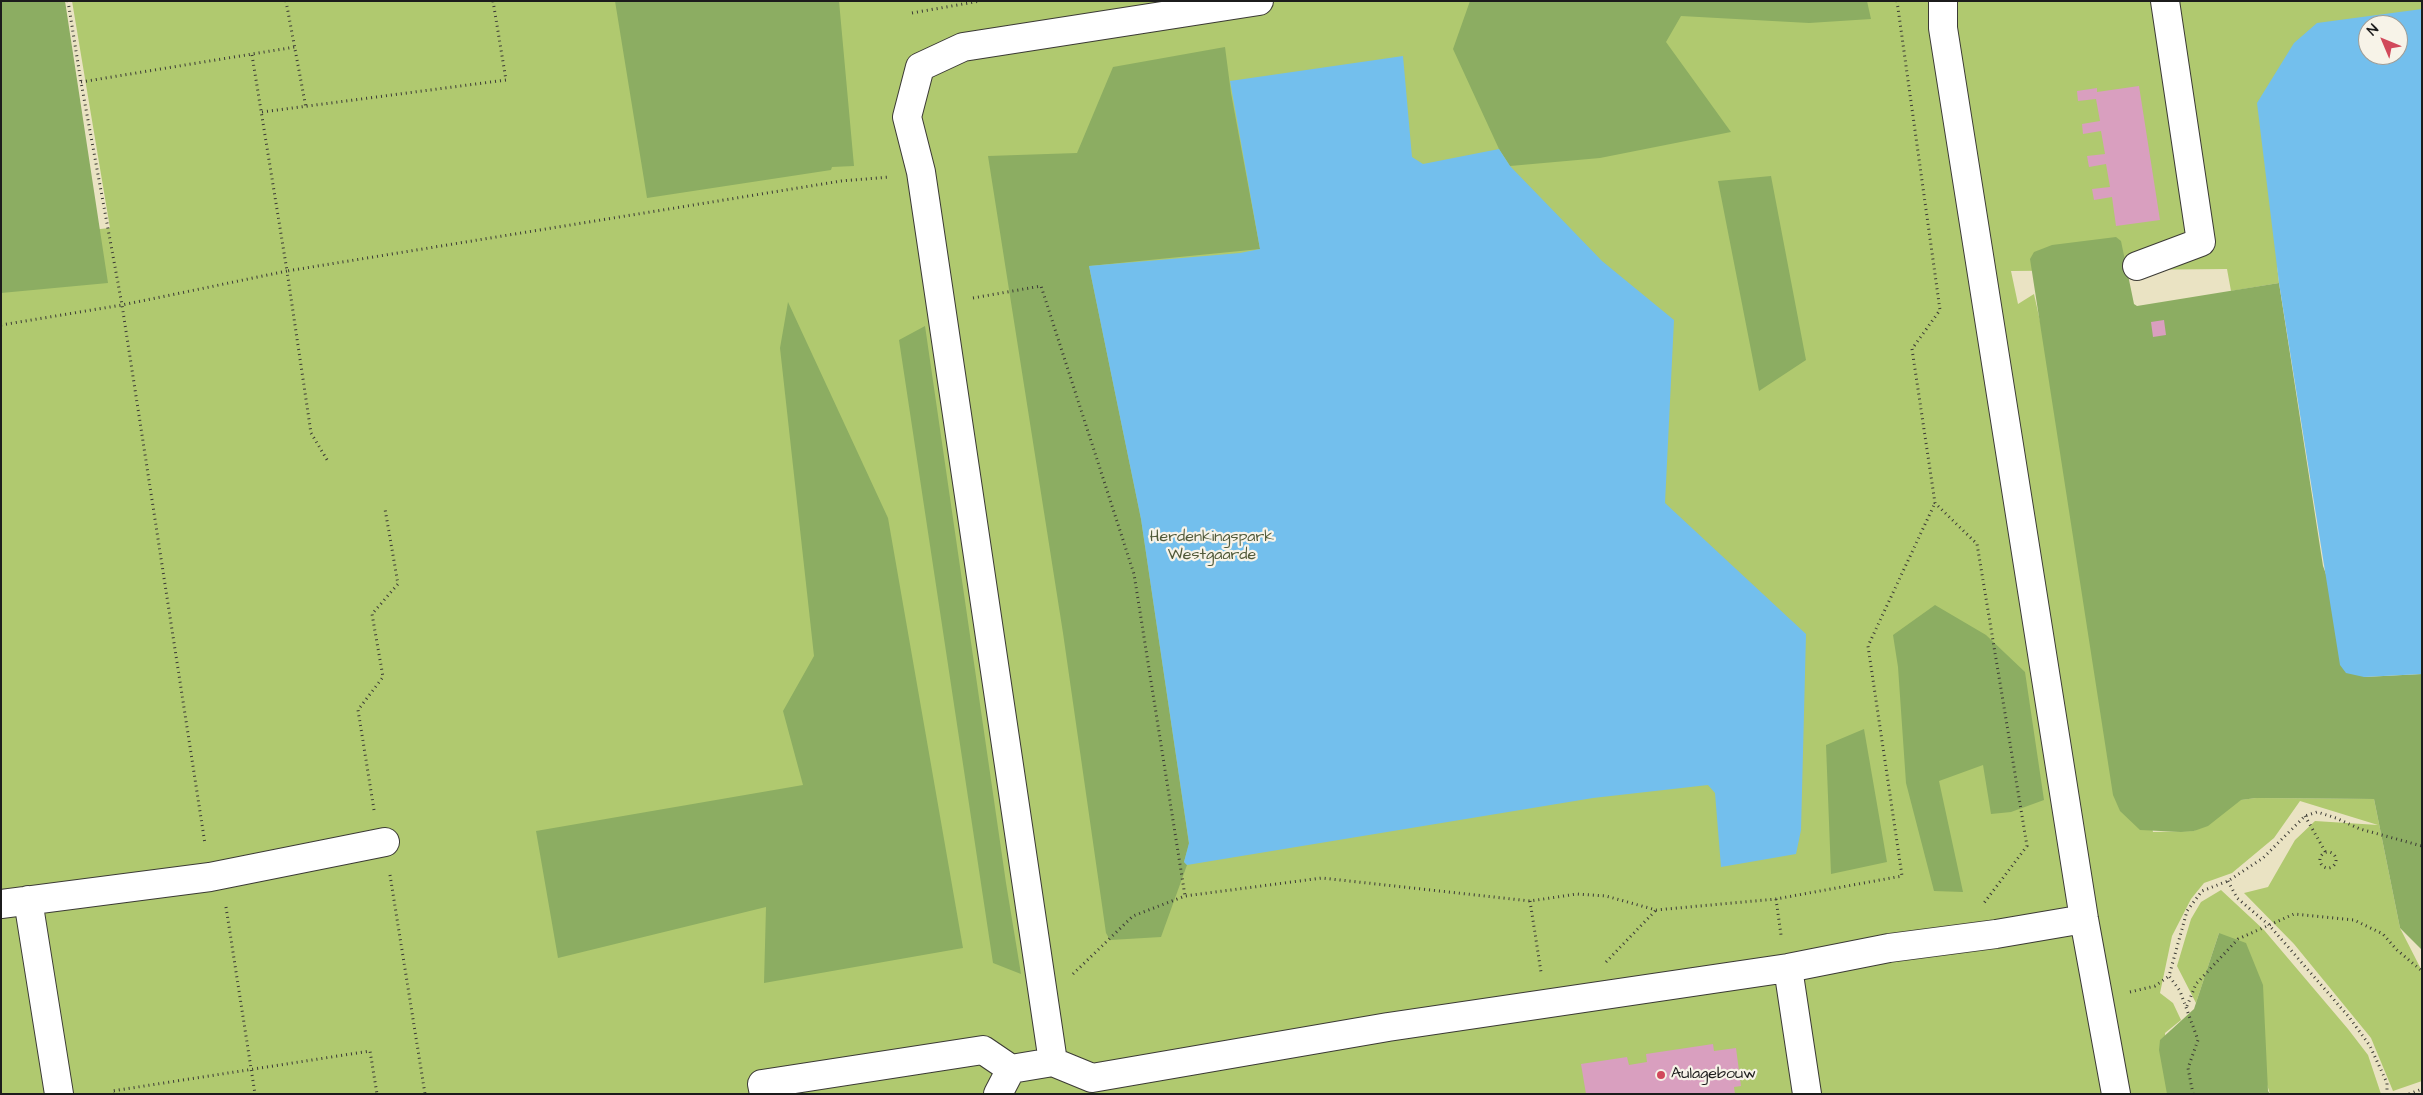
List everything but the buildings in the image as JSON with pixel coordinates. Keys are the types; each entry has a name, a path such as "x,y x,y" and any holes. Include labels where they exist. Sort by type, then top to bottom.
{"street":[{"path":"1053,1062 921,172 907,117 920,67 963,47 1260,1"},
{"path":"1943,1 1943,28 2084,919 2116,1094"},
{"path":"2137,266 2201,242 2165,1"},
{"path":"1,904 216,875 385,842"},
{"path":"28,900 59,1094"},
{"path":"764,1094 762,1084 818,1085 983,1050 1011,1069 1053,1062 1092,1078 1388,1027 1788,968 1889,948 2084,919"},
{"path":"1788,968 1807,1094"},
{"path":"998,1094 1011,1069"}],"path":[{"path":"68,1 122,305 216,875 255,1094"},
{"path":"286,1 306,108"},
{"path":"262,112 306,108 506,80 493,1"},
{"path":"912,12 980,1"},
{"path":"1044,1002 1133,916 1185,896 1322,878 1530,901 1577,894 1606,896 1656,910 1776,899 1902,876 1868,646 1935,504 1912,349 1940,310 1897,1"},
{"path":"81,82 295,47"},
{"path":"252,55 287,271 310,433 329,463"},
{"path":"1,325 122,305 287,271 831,183 921,172"},
{"path":"940,304 1041,286 1134,574 1185,896"},
{"path":"1935,504 1977,544 2027,846 1957,939"},
{"path":"385,509 398,584 372,614 383,677 358,710 374,810 385,842 425,1094"},
{"path":"2100,999 2155,986 2169,976 2187,911 2202,891 2228,881 2263,858 2305,816 2317,812 2360,829 2422,846"},
{"path":"2305,816 2326,853 2334,856 2334,864 2331,868 2326,868 2320,863 2320,858 2326,853"},
{"path":"2228,881 2237,898 2269,924 2349,1016 2370,1046 2387,1083 2387,1094"},
{"path":"1776,899 1780,927"},
{"path":"1530,901 1540,967"},
{"path":"1605,963 1656,910"},
{"path":"2187,1006 2196,984 2238,939 2294,914 2354,920 2383,934 2396,950 2422,971"},
{"path":"2169,976 2178,985 2198,1040 2188,1068 2193,1094"},
{"path":"113,1094 112,1091 370,1051 377,1094"},
{"path":"2409,1094 2422,1089"}],"green space":[{"path":"1,1 65,1 108,283 1,293"},
{"name":"Herdenkingspark Westgaarde","path":"72,1 2422,1 2422,159 2277,264 2279,283 2231,291 2227,269 2011,271 2018,304 2034,294 2153,832 2194,831 2240,800 2256,798 2374,799 2400,928 2422,971 2422,1081 2393,1091 2371,1038 2294,944 2244,893 2268,887 2295,840 2315,821 2378,825 2300,801 2274,838 2232,873 2204,883 2191,899 2172,936 2160,993 2173,1003 2181,1020 2165,1033 2168,1094 1,1094 1,239 110,228"},
{"path":"615,1 839,1 854,166 832,167 831,170 647,198"},
{"path":"1470,1 1867,1 1871,19 1809,23 1681,16 1666,42 1731,132 1600,158 1510,166 1499,149 1453,49"},
{"path":"1225,47 1231,93 1260,249 1089,266 1141,519 1189,844 1184,862 1187,865 1161,937 1110,940 1106,933 1063,633 988,156 1077,153 1113,67"},
{"path":"1771,176 1806,360 1759,391 1718,181"},
{"path":"2116,237 2121,241 2134,304 2137,306 2279,283 2323,566 2364,677 2422,674 2422,950 2400,928 2374,799 2256,798 2241,800 2208,826 2194,831 2181,832 2140,830 2120,811 2113,795 2030,259 2034,252 2052,245"},
{"path":"788,302 888,518 963,948 764,983 766,907 558,958 536,831 803,785 783,711 814,656 780,348"},
{"path":"925,326 1006,883 1021,974 993,963 899,340"},
{"path":"1935,605 1986,635 2025,672 2044,800 2011,812 1991,814 1983,765 1939,781 1963,892 1934,891 1906,783 1898,667 1893,635"},
{"path":"1864,729 1887,862 1831,874 1826,745"},
{"path":"2221,890 2264,930 2348,1029 2368,1055 2381,1094 2270,1094 2219,933 2196,1003 2177,966 2191,919 2201,902"},
{"path":"2219,933 2246,943 2263,985 2268,1091 2270,1094 2167,1094 2159,1050 2160,1040 2194,1009"}],"water":[{"path":"2422,9 2422,674 2364,677 2346,673 2340,665 2279,283 2257,103 2294,43 2317,23 2358,18 2358,65 2408,65 2408,15 2377,15"},
{"path":"1403,56 1412,157 1423,164 1499,149 1510,166 1602,261 1674,320 1665,503 1806,634 1801,830 1796,854 1721,867 1715,793 1708,785 1593,798 1187,865 1184,862 1189,843 1141,519 1089,266 1240,253 1260,249 1230,81"}],"place":[{"name":"Aulagebouw","path":"1661,1075"}]}
